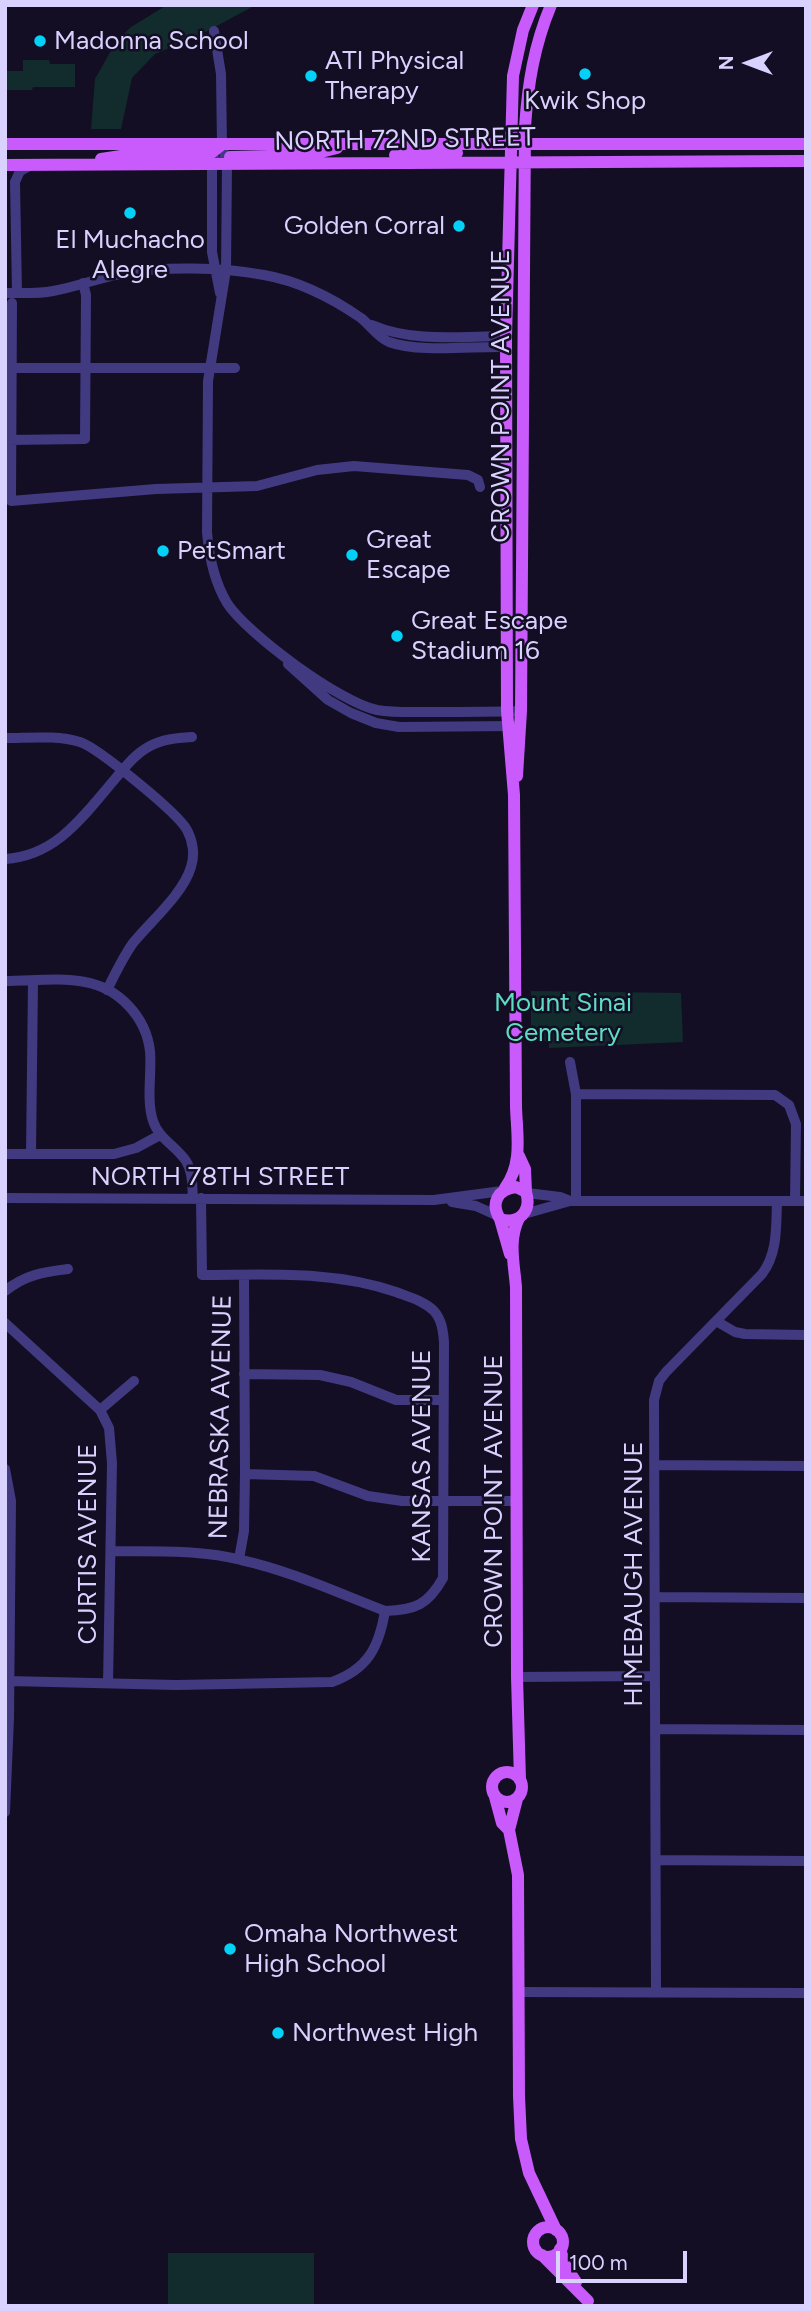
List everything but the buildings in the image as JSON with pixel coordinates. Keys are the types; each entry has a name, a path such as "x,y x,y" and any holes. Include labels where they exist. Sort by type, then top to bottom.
{"main road":[{"name":"CROWN POINT AVENUE","path":"504,1189 514,1175 518,1156 514,790 517,775 513,726 506,712 506,341 510,152 513,76 523,30 533,5"},
{"name":"CROWN POINT AVENUE","path":"513,726 521,711 527,94 536,46 551,5"},
{"name":"NORTH 72ND STREET","path":"5,144 345,164 510,152 525,144 806,144"},
{"name":"NORTH 72ND STREET","path":"5,165 212,165 225,156 350,144 510,152 525,162 806,160"},
{"path":"74,165 132,154 211,153 225,156"},
{"name":"CROWN POINT AVENUE","path":"518,1156 525,1169 526,1192"},
{"path":"520,1187 526,1192 528,1207 522,1216 510,1221 499,1218 496,1203 504,1189 520,1187"},
{"name":"CROWN POINT AVENUE","path":"520,1780 517,1677 516,1287 512,1257 513,1234 522,1216"},
{"name":"CROWN POINT AVENUE","path":"499,1218 506,1248 512,1257"},
{"name":"CROWN POINT AVENUE","path":"504,1773 518,1745"},
{"path":"509,1830 502,1823 493,1782 497,1776 504,1773 512,1773 520,1780 521,1790 509,1830 518,1875 519,2096 522,2138 529,2173 542,2204 541,2228"},
{"path":"495,1797 504,1801 517,1798"},
{"path":"542,2204 546,2206 562,2238 560,2249 568,2271 587,2295 589,2303"},
{"path":"556,2230 548,2227 535,2233 533,2243 536,2251 589,2303"},
{"path":"542,2255 554,2255 560,2249"}],"street":[{"path":"214,31 222,82 226,270 209,368 207,532 215,578 226,601 246,625 328,700 364,719 399,727 513,726"},
{"path":"220,297 212,252 212,165 225,156"},
{"path":"32,165 20,171 15,182 14,298 8,368 10,501 156,489 257,486 317,470 354,466 468,475 478,480 481,487"},
{"path":"5,293 14,298 131,272 226,270 262,274 294,283 328,297 367,323 409,336 506,341"},
{"path":"8,440 85,439 86,295 83,283"},
{"path":"8,368 235,368"},
{"path":"276,651 340,694 368,707 406,712 521,711"},
{"path":"364,719 368,707"},
{"path":"5,859 35,853 65,836 136,756 151,745 173,738 192,737"},
{"path":"5,738 57,738 79,742 101,753 185,827 191,839 193,858 189,874 182,886 132,945 107,990 85,982 5,981"},
{"path":"31,1154 33,981"},
{"name":"NEBRASKA AVENUE","path":"107,990 125,1002 145,1032 150,1050 152,1116 160,1135 188,1165 197,1198 202,1275 244,1275 244,1531 239,1559"},
{"path":"570,1062 576,1094 573,1201"},
{"path":"522,1216 573,1201 800,1201 796,1124 789,1105 775,1096 576,1094"},
{"name":"NORTH 78TH STREET","path":"5,1154 114,1154 136,1148 160,1135"},
{"path":"434,1200 504,1189"},
{"path":"526,1192 573,1201"},
{"name":"NORTH 78TH STREET","path":"5,1198 434,1200"},
{"path":"434,1200 475,1206 499,1218"},
{"name":"HIMEBAUGH AVENUE","path":"656,1992 654,1400 659,1381 666,1372 769,1263 775,1241 777,1201"},
{"path":"5,1291 25,1277 40,1272 68,1269"},
{"name":"KANSAS AVENUE","path":"244,1275 324,1275 357,1280 414,1298 435,1312 443,1331 443,1578 435,1593 424,1603 404,1610 385,1611"},
{"path":"716,1321 735,1332 745,1334 806,1335"},
{"name":"CURTIS AVENUE","path":"5,1323 100,1410 106,1420 111,1438 108,1684"},
{"path":"244,1374 320,1375 351,1382 396,1400 443,1400"},
{"path":"100,1410 134,1381"},
{"path":"655,1465 806,1466"},
{"path":"5,1469 11,1494 8,1550 9,1718 5,1812"},
{"path":"245,1474 306,1475 381,1498 517,1501"},
{"path":"9,1681 176,1685 332,1682 348,1676 361,1666 373,1651 382,1630 385,1611 268,1567 239,1559 187,1552 111,1551"},
{"path":"655,1597 806,1598"},
{"path":"517,1677 654,1676"},
{"path":"656,1729 806,1730"},
{"path":"656,1860 806,1861"},
{"path":"519,1992 806,1993"}],"green space":[{"path":"167,5 271,5 252,7 198,36 155,54 132,78 121,129 91,129 95,79 116,42 131,27"},
{"path":"23,60 75,64 75,87 5,90 5,71 23,71"},
{"name":"Mount Sinai Cemetery","path":"531,991 681,993 683,1042 549,1048 549,1041 531,1041"},
{"path":"168,2253 314,2253 314,2306 168,2306"}],"place":[{"name":"Madonna School","path":"40,41"},
{"name":"Kwik Shop","path":"585,74"},
{"name":"ATI Physical Therapy","path":"311,76"},
{"name":"El Muchacho Alegre","path":"130,213"},
{"name":"Golden Corral","path":"459,226"},
{"name":"PetSmart","path":"163,551"},
{"name":"Great Escape","path":"352,555"},
{"name":"Great Escape Stadium 16","path":"397,636"},
{"name":"Omaha Northwest High School","path":"230,1949"},
{"name":"Northwest High","path":"278,2033"}]}
